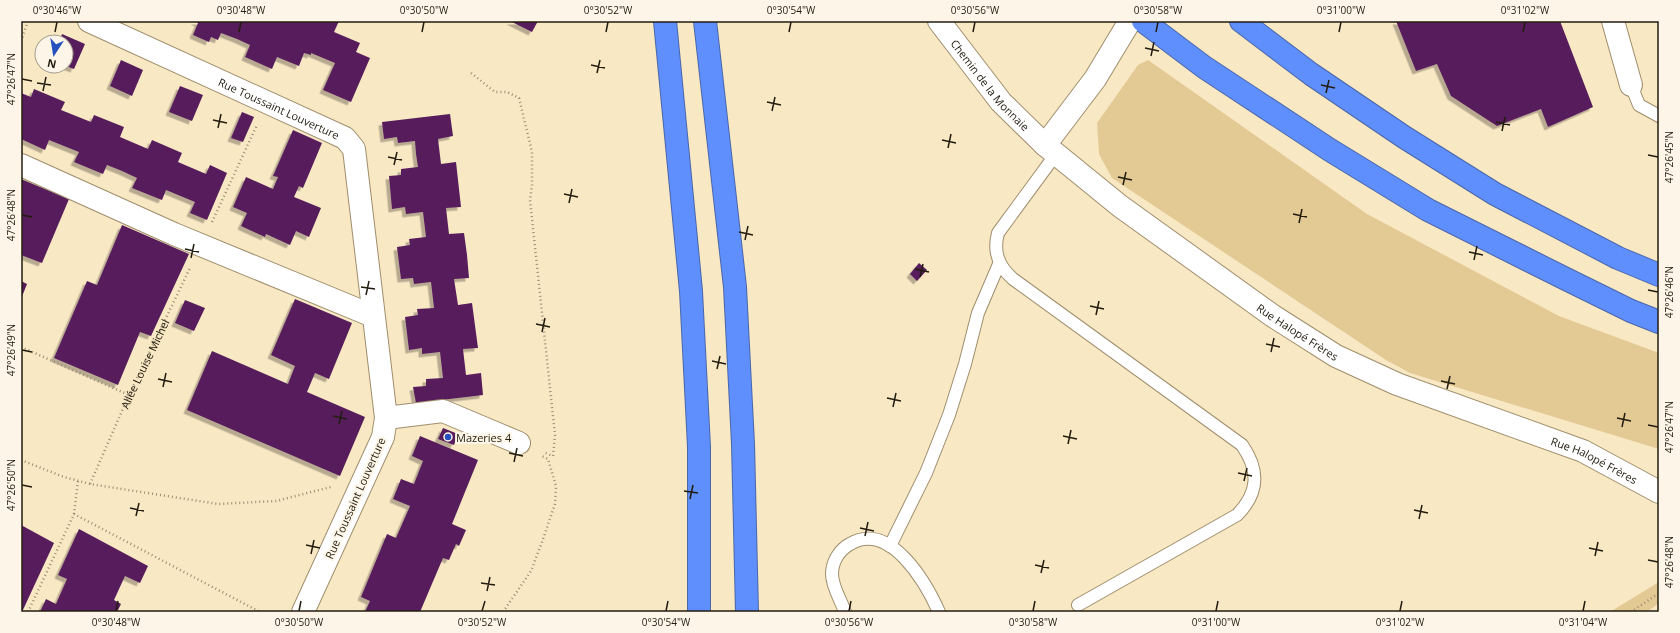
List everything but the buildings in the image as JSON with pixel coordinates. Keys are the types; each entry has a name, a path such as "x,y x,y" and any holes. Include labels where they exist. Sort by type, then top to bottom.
{"highway":[{"path":"665,21 691,291 699,447 699,612"},
{"path":"705,21 735,287 743,444 747,612"},
{"path":"1143,21 1204,67 1330,150 1428,210 1568,280 1632,311 1659,322"},
{"path":"1241,21 1311,74 1404,138 1489,190 1618,258 1659,275"}],"street":[{"name":"Rue Toussaint Louverture","path":"89,21 345,138 354,149 386,418 383,437 303,612"},
{"name":"Chemin de la Monnaie","path":"939,21 1001,102 1051,150"},
{"path":"1051,150 1130,21"},
{"path":"1613,21 1631,85"},
{"name":"Rue Halopé Frères","path":"1051,150 1120,206 1273,316 1336,356 1397,384 1583,451 1659,492"},
{"path":"21,165 202,245 373,316"},
{"path":"386,418 443,411 519,443"}],"lane":[{"path":"1631,85 1639,105 1659,116"},
{"path":"1051,150 998,233 996,248 999,264 1012,279 1242,445 1250,456 1254,469 1255,483 1252,495 1246,506 1237,515 1078,605"},
{"path":"890,546 926,472 949,415 965,364 978,313 999,264"},
{"path":"845,612 834,586 832,576 833,565 838,555 845,547 864,539 877,541 890,546 903,556 928,590 940,612"}],"path":[{"path":"21,41 28,21"},
{"path":"471,73 495,92 508,92 519,98 532,152 532,185 530,200 555,435 553,456 519,443"},
{"name":"Allée Louise Michel","path":"90,484 129,395 202,245 267,103"},
{"path":"21,347 129,395"},
{"path":"503,612 531,571 555,504 556,486 548,459 519,443"},
{"path":"21,460 64,477 90,484 218,504 276,501 339,485 360,487"},
{"path":"28,612 74,514 78,481"},
{"path":"74,514 260,612"},
{"path":"1631,612 1659,593"}],"shaded area":[{"path":"1148,60 1367,214 1559,316 1659,353 1659,449 1410,373 1386,360 1112,178 1099,154 1097,123 1138,65"},
{"path":"1659,582 1659,603 1647,612 1610,612"}],"place":[{"name":"Mazeries 4","path":"448,437"}]}
